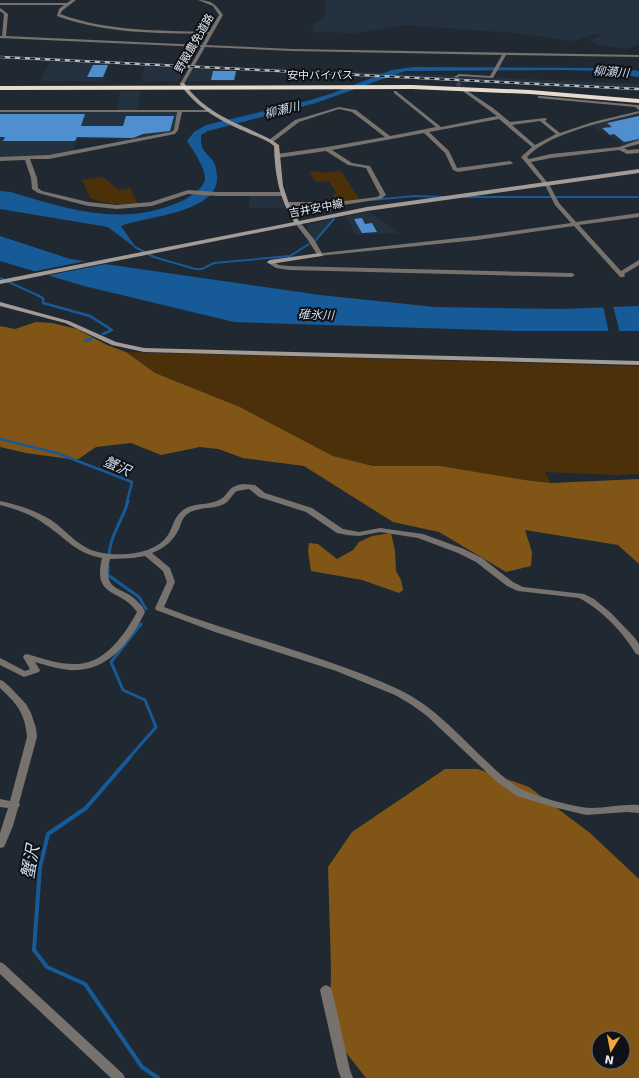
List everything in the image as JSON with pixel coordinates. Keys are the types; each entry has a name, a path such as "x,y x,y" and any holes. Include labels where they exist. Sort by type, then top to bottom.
{"highway":[{"name":"安中バイパス","path":"0,88 376,83 455,85 639,97"},
{"name":"安中バイパス","path":"0,85 369,86 455,88 530,92 639,102"}],"street":[{"path":"74,0 61,9 58,15 68,19 111,28 211,33"},
{"name":"野殿農免道路","path":"183,85 221,15 214,5 200,0"},
{"path":"0,4 68,4"},
{"path":"0,8 6,14 2,37 306,51 639,56"},
{"path":"456,80 459,75 491,77 505,53"},
{"path":"183,85 187,93 210,111 271,141 277,146 276,167 282,194 297,222 311,239 320,255"},
{"path":"466,91 501,117 536,147"},
{"path":"396,92 440,128"},
{"path":"540,97 637,106 639,110 560,135 536,147 524,157 546,184 557,204 621,275 639,262"},
{"path":"271,141 297,121 339,108 354,111 390,138"},
{"path":"0,111 210,111"},
{"path":"0,159 27,159 49,156 173,133 176,130 180,111"},
{"path":"277,156 327,149 501,117"},
{"path":"508,124 543,120 560,135"},
{"path":"425,131 447,152 455,169 458,170 510,163"},
{"path":"528,161 551,156 620,148 639,142"},
{"path":"620,148 627,152 639,151"},
{"path":"288,204 337,204 379,198 383,195 368,168 350,164 327,149"},
{"path":"27,159 34,178 35,188 40,192 88,204 117,207 141,206 191,192 215,194 282,194"},
{"name":"吉井安中線","path":"0,282 297,222 401,204 639,171"},
{"path":"572,275 289,268 278,267 270,262 477,238 639,215"},
{"path":"0,304 68,322 114,344 144,350 639,364"},
{"path":"0,503 34,513 50,523 72,544 86,553 107,556 134,555 154,550 170,538 185,512 225,500 230,492 239,487 252,487 262,495 309,510 347,533 359,534 380,530 420,536 461,550 478,560 516,588 529,591 581,596 591,601 608,615 632,640 639,652"},
{"path":"146,552 167,570 172,582 159,608 183,618 271,646 399,693 443,724 477,759 517,792 589,812 627,807 639,809"},
{"path":"0,661 24,674 36,670 27,657 52,664 74,667 85,666 111,652 123,641 136,624 141,612 135,602 116,594 107,583 104,575 107,556"},
{"path":"0,683 20,702 28,713 32,725 32,737 15,805 0,844"},
{"path":"0,803 15,805"},
{"path":"0,967 119,1078"},
{"path":"326,990 347,1078"}],"shaded area":[{"path":"326,0 639,0 639,44 626,49 600,45 590,40 603,35 595,34 573,41 514,33 403,25 355,33 314,32 311,29 314,23 324,18"},
{"path":"49,62 109,64 103,81 41,81"},
{"path":"145,66 186,68 178,81 141,81"},
{"path":"250,67 639,84 639,91 248,70"},
{"path":"193,69 237,71 236,81 186,81"},
{"path":"121,91 141,91 137,110 117,110"},
{"path":"0,112 177,113 174,132 117,143 118,139 78,139 73,151 32,157 0,157"},
{"path":"639,113 639,141 625,145 592,126"},
{"path":"320,171 322,173 341,171 360,200 336,203 332,195 337,194 329,181 316,182 309,172"},
{"path":"103,177 119,190 130,188 138,204 114,204 90,198 82,180"},
{"path":"250,195 280,196 285,208 249,208"},
{"path":"369,212 398,233 355,235 348,219 343,217"},
{"path":"332,219 319,236 314,240 306,225"},
{"path":"36,322 52,323 77,329 107,345 126,352 155,373 240,407 333,456 373,466 440,466 551,483 639,479 639,564 618,545 525,530 532,552 531,566 506,572 439,532 393,522 304,466 243,458 218,449 200,447 161,455 131,443 96,447 77,460 26,453 0,447 0,326 15,329"},
{"path":"126,352 639,366 639,474 616,475 545,472 551,483 440,466 373,466 333,456 240,407 155,373"},
{"path":"391,533 395,551 396,571 401,580 403,590 399,593 362,580 311,571 308,551 309,543 318,544 337,559 353,550 359,542 372,536"},
{"path":"445,769 478,769 529,787 590,833 639,879 639,1078 366,1078 330,1032 331,968 328,867 352,832"}],"water":[{"path":"414,67 593,68 627,71 626,75 605,71 565,70 405,71 316,103 208,131 201,135 201,143 202,147 215,165 217,176 215,188 207,198 194,205 163,216 132,222 121,226 137,249 108,227 0,209 0,191 11,192 76,210 97,213 118,215 140,213 162,208 184,200 202,186 205,175 196,154 187,141 194,132 206,125 311,100 392,70"},
{"name":"碓氷川","path":"0,236 70,259 320,295 435,307 564,309 639,306 639,331 515,331 234,322 84,286 0,261"}],"pier":[{"path":"91,260 111,263 45,276 31,272"},
{"path":"603,306 613,306 620,333 609,333"}],"building":[{"path":"93,65 108,65 103,77 87,77"},
{"path":"213,71 236,71 234,80 211,80"},
{"path":"0,114 85,114 81,126 123,126 126,116 174,116 170,131 143,134 133,138 77,137 75,141 3,141 5,137 0,137"},
{"path":"639,116 639,139 624,142 614,134 610,135 602,128 612,127 607,123"},
{"path":"362,218 365,224 372,223 377,232 362,233 354,219"}],"waterway":[{"name":"柳瀬川","path":"602,70 639,74"},
{"path":"371,200 415,196 443,197"},
{"path":"463,197 639,197"},
{"path":"329,212 332,207 340,205"},
{"path":"315,241 334,219"},
{"path":"135,247 154,257 195,269 202,269 214,263 290,256 309,244"},
{"path":"0,278 39,296"},
{"path":"39,296 43,298 43,303 90,316 112,330 103,334"},
{"path":"85,341 92,338"},
{"name":"蟹沢","path":"0,439 57,453 132,482 127,502"},
{"name":"蟹沢","path":"109,557 111,542 128,501"},
{"name":"蟹沢","path":"108,566 108,575 139,597 146,609"},
{"name":"蟹沢","path":"129,758 156,727 145,700 123,690 111,662 141,624"},
{"name":"蟹沢","path":"130,757 86,808 48,834 40,867 34,950 47,967 85,984 142,1067 158,1078"}],"tunnel":[{"path":"457,83 466,91"}],"railway":[{"path":"0,57 639,89"}]}
